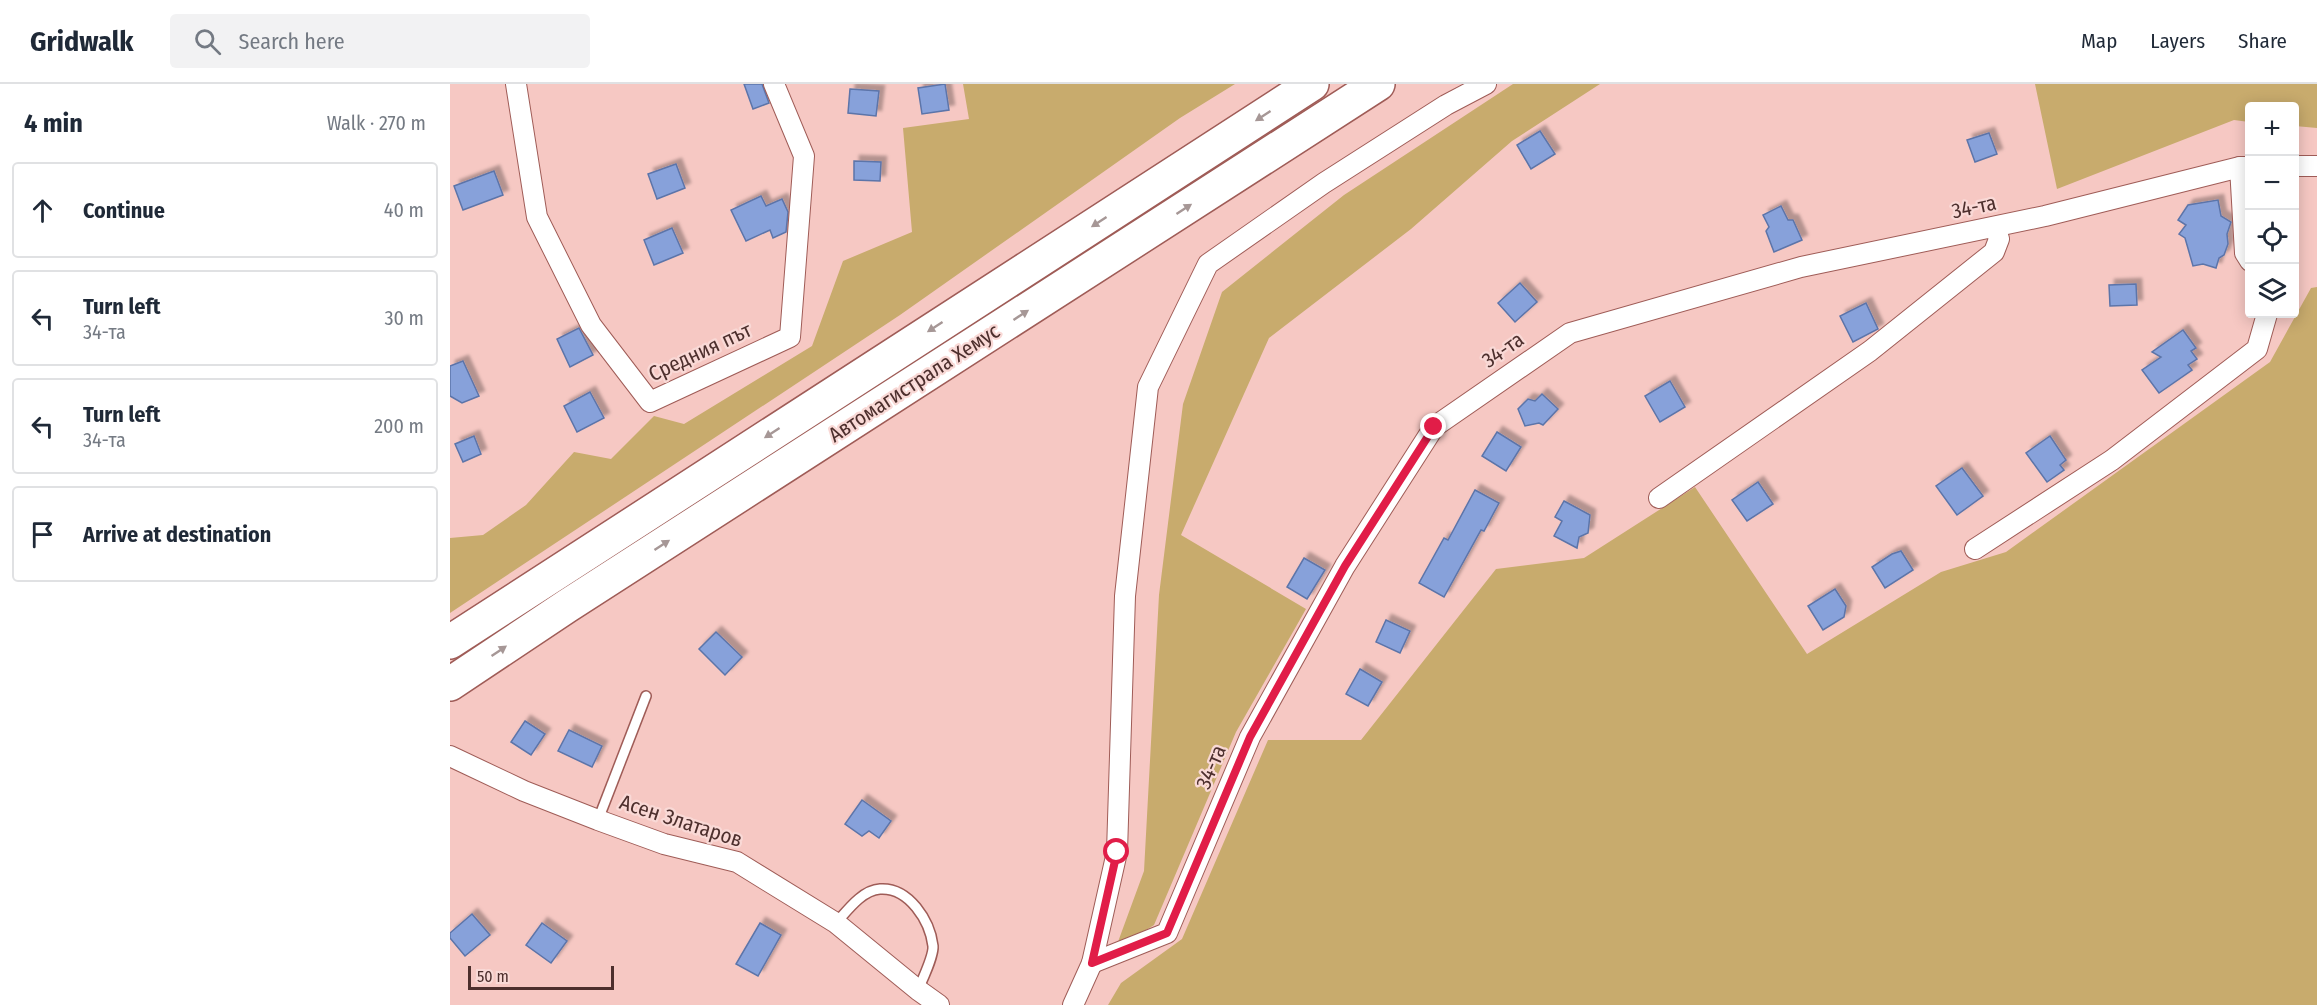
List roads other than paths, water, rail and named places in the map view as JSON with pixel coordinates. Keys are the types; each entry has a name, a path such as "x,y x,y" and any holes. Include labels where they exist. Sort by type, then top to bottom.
{"highway":[{"name":"Автомагистрала Хемус","path":"450,642 1312,84"},
{"name":"Автомагистрала Хемус","path":"450,684 576,600 1378,84"}],"street":[{"name":"Средния път","path":"516,84 537,217 591,325 650,402 790,337 804,156 774,84"},
{"path":"1073,1005 1092,963 1117,852 1125,596 1148,387 1208,264 1324,183 1446,105 1486,84"},
{"path":"2299,166 2317,166"},
{"name":"34-та","path":"1092,963 1167,933 1250,737 1345,566 1434,427 1570,333 1801,267 2045,216 2245,167 2245,254"},
{"path":"1659,498 1870,351 1994,252 1999,239 1995,227"},
{"path":"1975,549 2112,460 2257,349 2266,318"},
{"name":"Асен Златаров","path":"450,756 524,791 598,820 663,844 737,862 836,923 939,1005"}],"lane":[{"path":"598,820 646,696"},
{"path":"836,923 860,898 879,889 899,893 917,907 934,948 918,990"}]}
